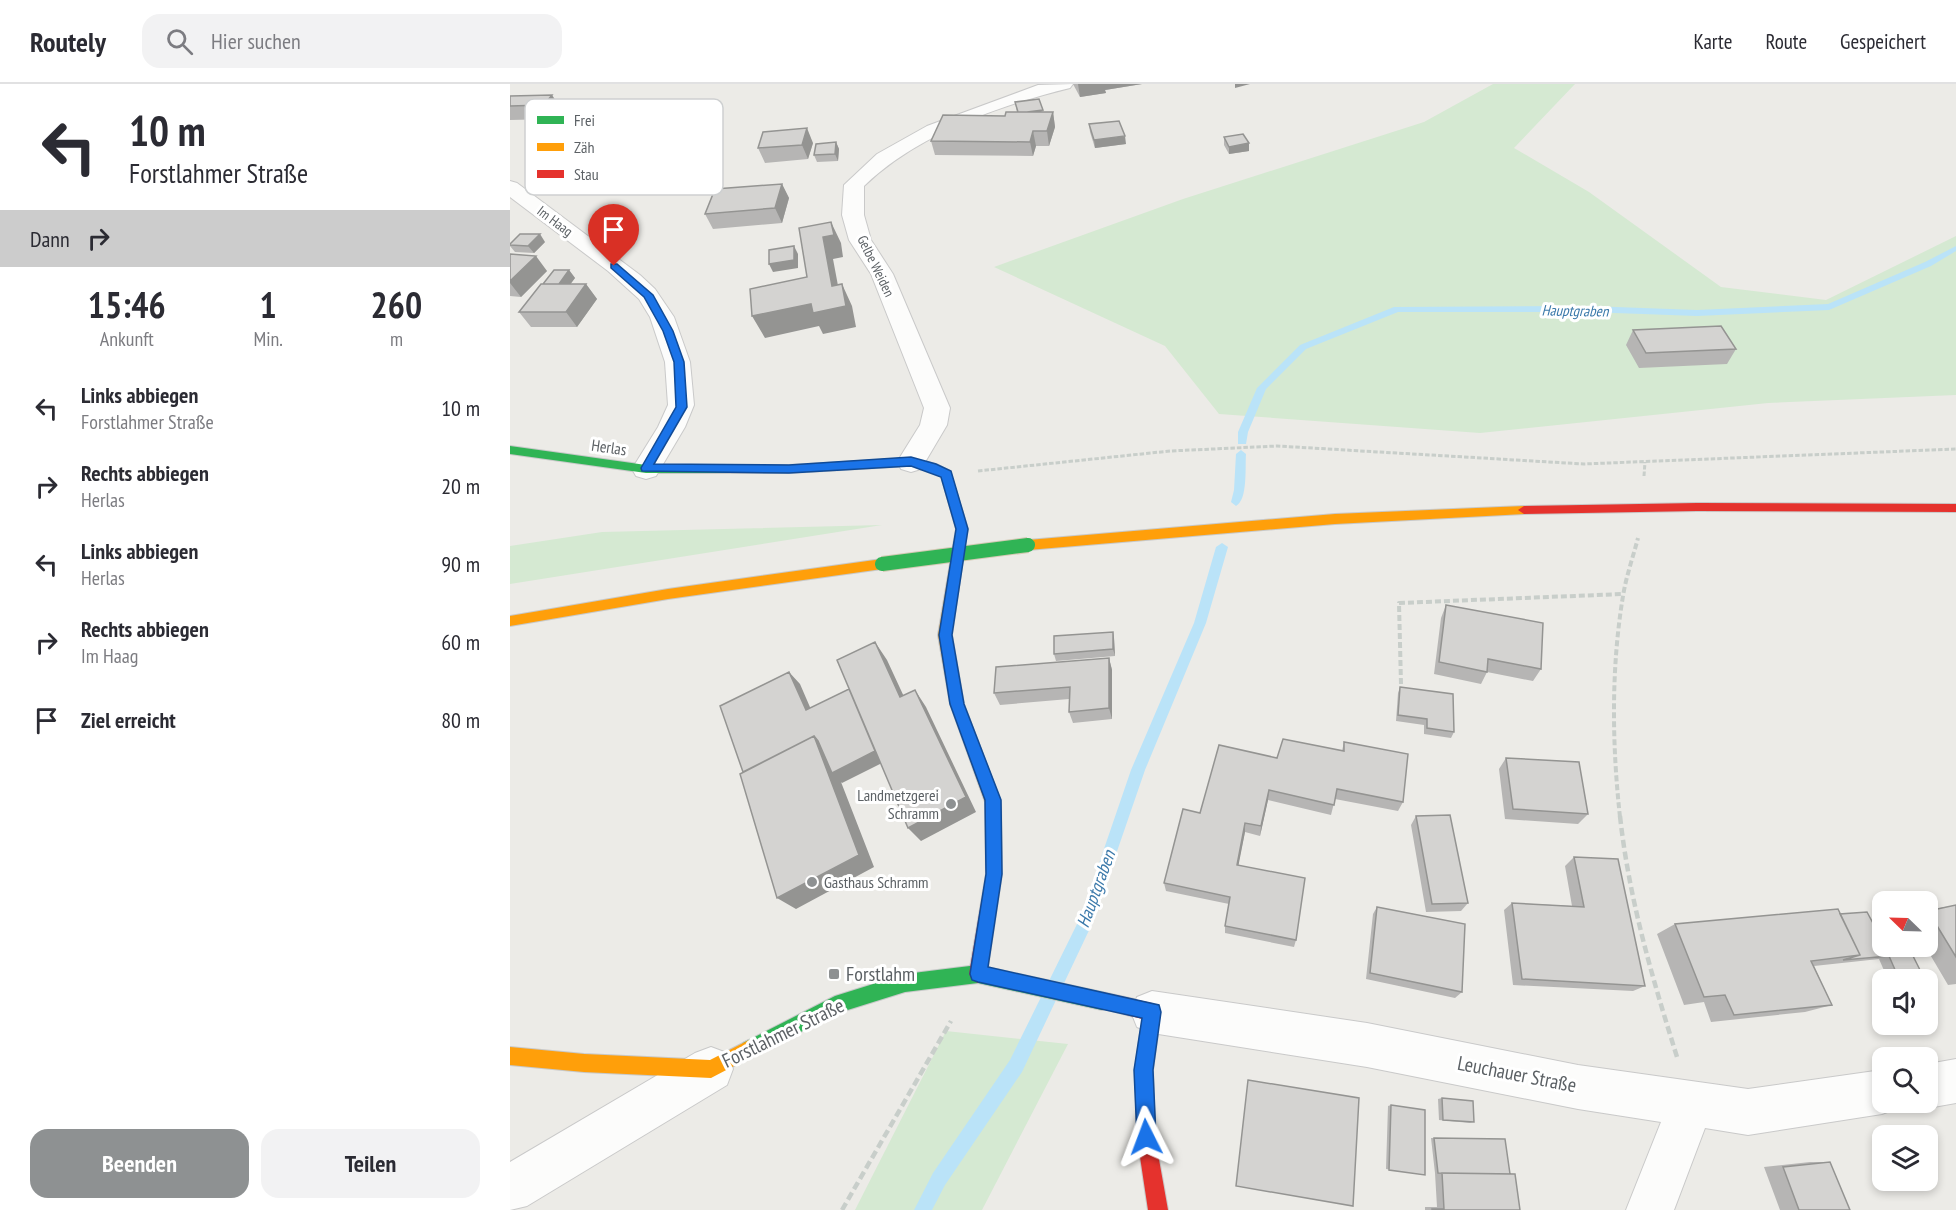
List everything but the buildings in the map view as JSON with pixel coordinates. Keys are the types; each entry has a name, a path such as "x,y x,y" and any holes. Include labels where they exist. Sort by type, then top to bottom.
{"street":[{"name":"Gelbe Weiden","path":"911,462 933,425 937,408 882,274 861,240 853,215 854,185 872,166 899,147 936,129 1013,100 1064,84"},
{"name":"Im Haag","path":"510,187 614,266 648,295 668,331 679,362 681,407 646,468"},
{"name":"Herlas","path":"510,450 646,468 789,469 911,462 932,467 946,474"},
{"path":"946,474 962,529 945,635 957,704 993,800 994,874 978,974"},
{"path":"510,621 668,594 882,564 1028,545 1234,526 1438,513 1641,507 1956,508"},
{"name":"Forstlahmer Straße","path":"510,1189 711,1069 835,1005 905,983 978,974 1152,1012"},
{"path":"1152,1012 1144,1070 1146,1137 1158,1210"},
{"name":"Leuchauer Straße","path":"1152,1012 1367,1045 1578,1087 1748,1112 1872,1093"},
{"name":"Forstlahmer Straße","path":"510,1056 584,1063 711,1069"},
{"path":"1938,1084 1956,1081"},
{"path":"1650,1210 1691,1104"}],"path":[{"path":"946,474 1170,451 1277,446 1584,464 1956,449"},
{"path":"1645,462 1637,545 1623,594 1615,658 1616,784 1625,864 1646,958 1691,1104"},
{"path":"1401,684 1399,603 1623,594"},
{"path":"842,1210 978,974"}],"green space":[{"path":"1493,84 1575,84 1514,148 1589,192 1721,287 1826,300 1956,236 1956,395 1768,403 1480,433 1219,414 1165,346 994,267 1183,199 1424,122"},
{"path":"882,525 510,584 510,546 602,532"},
{"path":"946,1031 1068,1044 982,1210 855,1210"}],"waterway":[{"name":"Hauptgraben","path":"1242,442 1243,432 1262,388 1303,347 1397,309 1588,309 1697,313 1829,307 1928,264 1956,248"},
{"name":"Hauptgraben","path":"1236,502 1241,454"},
{"name":"Hauptgraben","path":"923,1210 939,1179 1016,1066 1087,919 1138,770 1200,623 1222,547"}],"traffic: fast":[{"path":"510,450 646,469 789,469 911,462 932,467 946,474 962,529 959,546"},
{"path":"882,564 1028,545"},
{"path":"749,1049 835,1005 905,983 978,974 1102,1001"}],"traffic: slow":[{"path":"1028,545 1335,519 1524,510"},
{"path":"959,546 945,635 957,704 993,802"},
{"path":"510,621 668,594 882,564"},
{"path":"510,1056 584,1063 711,1069 749,1049"}],"traffic: jam":[{"path":"1524,510 1697,507 1956,508"},
{"path":"978,974 994,874 993,802"},
{"path":"1102,1001 1152,1012 1144,1070 1146,1137 1158,1210"}],"place":[{"name":"Landmetzgerei Schramm","path":"951,804"},
{"name":"Gasthaus Schramm","path":"812,882"},
{"name":"Forstlahm","path":"834,974"}],"route":[{"path":"614,266 648,295 668,331 679,362 681,407 646,468 789,469 911,462 932,467 946,474 962,529 945,635 957,704 993,800 994,874 978,974 1152,1012 1144,1070 1146,1137"}]}
